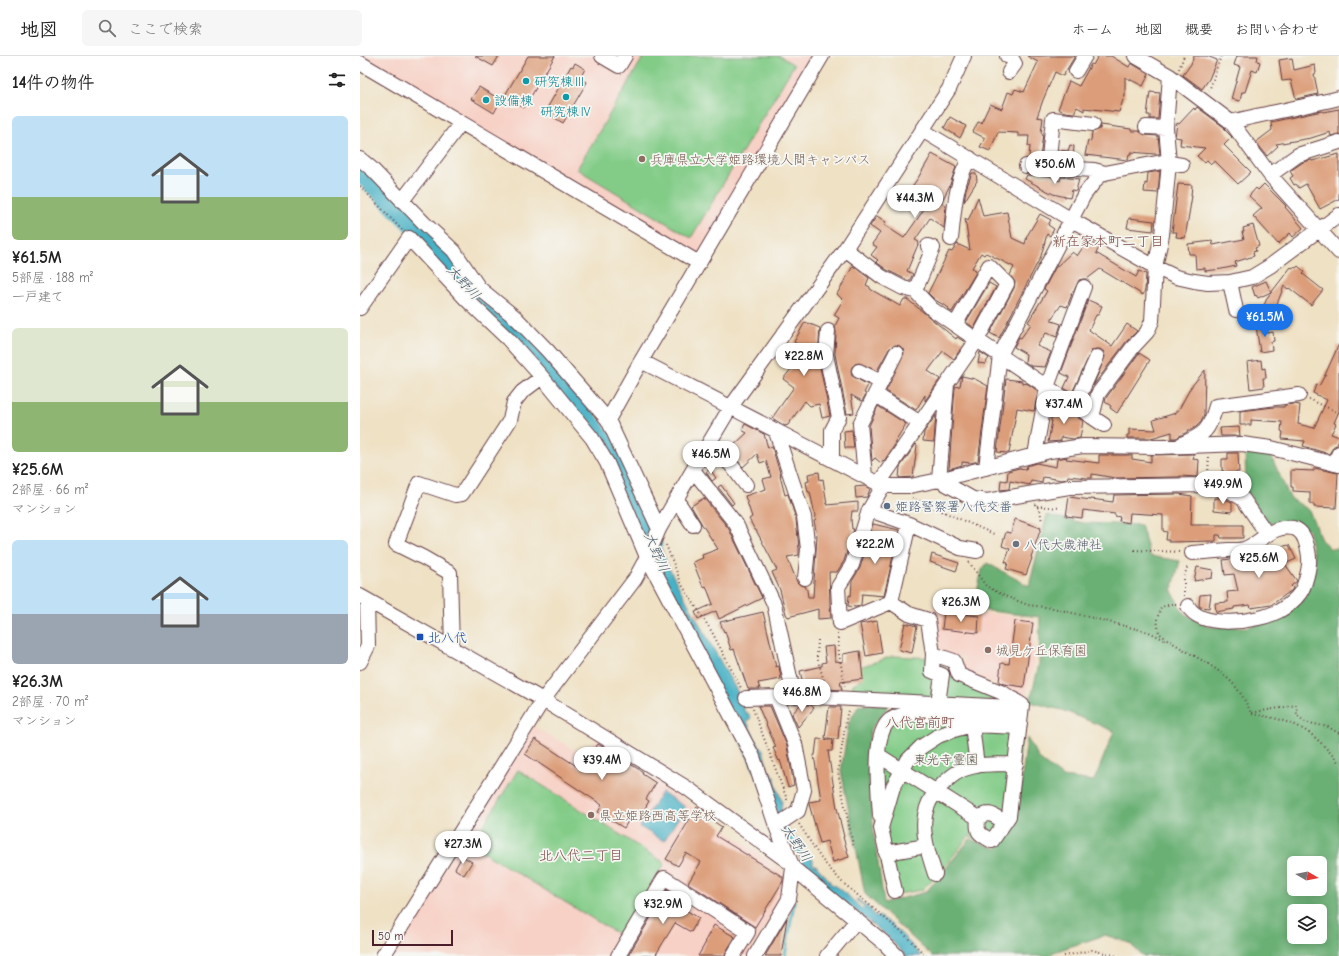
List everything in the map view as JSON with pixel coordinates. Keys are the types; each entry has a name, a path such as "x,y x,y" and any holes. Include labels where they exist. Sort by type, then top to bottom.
{"street":[{"path":"602,56 619,66 625,56"},
{"path":"608,420 641,361 822,56"},
{"path":"383,956 543,700 635,580 648,557 658,532 676,499 730,408 845,250 949,89 964,56"},
{"path":"1007,56 1011,58 1015,64 1009,72"},
{"path":"1076,71 1085,56"},
{"path":"1136,56 1170,76 1231,122 1266,170 1339,252"},
{"path":"360,63 700,263"},
{"path":"845,250 882,277 903,288 915,291 932,309 1098,421 1098,394 1133,347 1147,332 1152,321 1155,267 1176,164 1166,128 1170,76"},
{"path":"1231,122 1264,114 1310,106 1339,98"},
{"path":"1048,167 1053,119 1093,124"},
{"path":"402,201 461,123"},
{"path":"1146,127 1166,128"},
{"path":"922,130 1070,219 1155,267 1176,277 1194,281 1208,283 1230,282 1252,277 1270,266 1339,215"},
{"path":"1266,170 1298,155 1339,142"},
{"path":"951,239 956,198 965,166 970,158"},
{"path":"360,160 372,169 402,201 454,251 479,288 516,318 548,351 608,420 658,532"},
{"path":"986,468 1000,355 1070,219 1088,189 1098,177 1105,173 1162,162 1176,164"},
{"path":"1026,166 1094,170 1105,173"},
{"path":"360,308 409,238 467,300 508,339 542,377 592,438 607,463 648,557 752,757 791,865 789,899 755,956"},
{"path":"915,291 933,248 928,246"},
{"path":"891,602 840,623 838,587 852,565 869,510 881,484 920,423 977,340 1007,284 989,266 955,325"},
{"path":"1230,282 1236,310"},
{"path":"1035,455 1047,387 1057,345 1068,315 1084,287"},
{"path":"828,331 826,355 839,418 832,430 832,459"},
{"path":"865,476 860,424 896,353"},
{"path":"1075,406 1097,357"},
{"path":"641,361 776,432 881,484 910,486 939,480 1050,451 1083,446 1174,447 1242,444 1337,461"},
{"path":"859,371 920,423"},
{"path":"452,648 450,573 396,544 419,483 455,495 462,494 510,420 514,402 522,392 542,377"},
{"path":"939,480 947,384"},
{"path":"1174,447 1198,437 1208,429 1216,406 1299,395"},
{"path":"776,432 804,517 808,549 805,578"},
{"path":"709,444 732,466 746,485"},
{"path":"693,470 736,524 774,604 794,696"},
{"path":"939,480 973,499 987,501 1069,487 1208,485 1230,491 1243,499 1267,534"},
{"path":"676,499 693,525"},
{"path":"869,510 910,524 960,548 977,551"},
{"path":"891,602 910,524"},
{"path":"1188,606 1204,619 1233,621 1251,620 1279,611 1300,593 1307,575 1310,559 1305,540 1300,531 1292,528 1280,529 1267,534 1254,544 1243,549 1192,552"},
{"path":"363,598 543,700 687,788 791,865 883,942 897,956"},
{"path":"360,662 368,646 363,598"},
{"path":"891,602 909,614 928,620 933,654 932,671 942,674 938,703"},
{"path":"933,654 954,661 959,674 1003,693 1016,703 1019,727 1009,816 1005,822 992,841 980,834 976,828 978,818 983,814 990,814 1005,822"},
{"path":"746,698 794,696 938,703 1016,703"},
{"path":"776,697 795,744 804,790 798,811 776,826"},
{"path":"895,891 881,828 878,755 880,735 883,728 890,720 900,715 1003,720 1008,716 1016,703"},
{"path":"881,828 893,787 908,760 921,747 938,736 972,725 1019,727"},
{"path":"972,725 977,766"},
{"path":"878,755 978,818"},
{"path":"935,874 926,846 924,824 926,806 935,791 957,771 977,766 1016,764"},
{"path":"886,852 926,846"},
{"path":"618,956 664,878 748,932 734,956"},
{"path":"828,956 857,920"}],"path":[{"path":"1205,102 1221,56"},
{"path":"360,186 409,238"},
{"path":"1299,395 1339,413"},
{"path":"1208,485 1209,445"},
{"path":"1024,494 1040,510 1042,522"},
{"path":"912,498 996,535"},
{"path":"1037,506 1060,508"},
{"path":"658,532 682,585 712,632 754,711 793,814 822,860 837,876 905,935 926,956"},
{"path":"960,548 986,586 1005,596 1028,605 1053,608 1149,632 1193,654 1218,671 1235,686 1245,700 1251,713"},
{"path":"1134,550 1192,552 1184,577 1184,599 1188,606"},
{"path":"1169,641 1159,633 1157,619 1161,607 1172,604 1188,606"},
{"path":"840,623 838,638 839,654 852,698 847,714 838,772 853,845"},
{"path":"818,640 817,657 828,697"},
{"path":"1251,713 1267,709 1280,709 1296,704 1297,715 1305,722 1328,727 1339,733"},
{"path":"1251,713 1279,719 1303,729 1326,748 1339,763"},
{"path":"1064,956 1092,950 1117,956"}],"shaded area":[{"name":"兵庫県立大学姫路環境人間キャンパス","path":"360,56 820,56 698,258 360,60"},
{"name":"城見ケ丘保育園","path":"932,607 1035,619 1035,661 1026,698 962,670 964,658 944,653 939,647"},
{"name":"県立姫路西高等学校","path":"533,726 585,756 597,738 787,874 786,891 748,956 390,956"}],"green space":[{"path":"644,56 780,56 794,65 691,238 577,169"},
{"path":"1245,450 1271,456 1290,498 1309,510 1321,540 1331,549 1339,548 1339,956 1143,956 1129,943 1105,935 1054,952 1049,956 932,956 865,894 841,771 849,722 859,705 890,704 870,730 869,779 874,835 884,903 926,892 970,839 997,849 1016,824 1027,738 1040,760 1063,777 1094,781 1114,731 1062,710 1030,702 1039,664 1040,617 973,609 982,570 987,563 1029,586 1047,515 1083,523 1141,525 1150,556 1180,561 1172,591 1183,613 1209,627 1248,627 1284,616 1305,597 1315,562 1308,529 1293,523 1264,523 1246,489"},
{"name":"東光寺霊園","path":"893,656 935,658 954,676 1025,708 1013,817 994,846 969,836 940,872 922,890 888,898 877,836 873,778 874,730 897,702 851,700 853,684 862,679 860,667"},
{"path":"518,770 665,863 621,936 471,845"}],"water":[{"path":"649,518 667,564 742,700 740,702 745,713 748,713 751,718 747,721 754,737 763,750 768,769 774,776 782,801 782,817 790,833 799,841 801,844 800,848 805,855 809,855 813,859 813,865 816,865 831,884 843,891 861,908 864,909 865,907 856,900 857,899 871,910 875,917 879,916 891,924 921,956 906,956 886,935 829,890 803,862 780,828 680,610 638,525"},
{"path":"662,792 685,807 664,841 640,827"}],"building":[{"path":"475,56 499,56 493,66"},
{"name":"研究棟Ⅲ","path":"528,56 555,56 524,108 504,97"},
{"path":"1027,56 1075,56 1063,76 1055,72 1037,117 1043,118 1040,158 1029,158 1029,136 1018,136 1018,133 998,132 990,151 980,147 985,138 973,132 978,122 981,123 990,104 1002,109 1008,92 1013,94 1015,89 1024,92 1038,62"},
{"path":"1098,56 1111,56 1129,67 1131,63 1149,74 1143,86 1125,77 1125,97 1119,112 1084,108 1084,111 1077,107 1074,113 1065,112 1058,109 1069,81 1079,86 1091,64 1093,65"},
{"path":"1194,56 1207,56 1217,60 1209,79 1202,89 1183,75 1191,64"},
{"path":"1237,56 1258,56 1257,61 1260,62 1257,72 1252,70 1245,92 1242,92 1240,101 1231,99 1240,67 1234,65"},
{"path":"1292,58 1294,70 1315,65 1316,73 1314,74 1318,94 1296,99 1291,80 1282,81 1279,60"},
{"name":"研究棟Ⅳ","path":"575,63 585,69 580,78 587,82 563,123 545,112 571,66 573,67"},
{"name":"設備棟","path":"479,87 501,100 494,113 471,99"},
{"path":"1150,92 1160,93 1158,119 1150,119 1150,115 1147,115"},
{"path":"1197,107 1225,128 1224,129 1232,137 1224,145 1251,172 1238,184 1215,161 1211,164 1207,160 1205,163 1197,156 1205,148 1180,145 1181,138 1175,137 1177,123 1179,124 1194,108 1195,110"},
{"path":"1339,109 1339,134 1331,136 1330,132 1311,138 1276,144 1278,146 1267,156 1256,142 1272,130 1271,122 1322,111"},
{"path":"950,117 966,126 960,138 944,128"},
{"path":"1101,125 1131,129 1131,131 1139,131 1145,135 1158,136 1160,154 1131,152 1128,160 1085,155 1088,140 1091,141 1092,132 1100,129"},
{"path":"1070,145 1074,146 1073,160 1057,159 1058,150 1068,151"},
{"path":"932,154 956,167 949,187 941,203 946,206 944,228 930,218 915,240 919,242 907,271 913,274 909,281 887,270 876,262 878,260 871,255 877,247 872,244 880,233 870,226 877,216 886,222 884,225 904,238 927,205 910,194 911,192 909,191"},
{"path":"1339,154 1339,199 1320,209 1306,184 1299,188 1296,184 1294,185 1290,178 1293,176 1290,171 1303,162"},
{"path":"1160,171 1158,193 1144,192 1145,183 1147,184 1148,173"},
{"path":"972,173 976,173 977,181 964,202 966,189"},
{"path":"1027,175 1050,176 1060,181 1061,177 1079,179 1076,191 1072,190 1070,198 1053,194 1025,179"},
{"path":"1178,184 1192,185 1192,196 1185,238 1176,237 1177,232 1172,232"},
{"path":"1264,184 1286,206 1285,207 1303,228 1293,237 1290,233 1278,244 1253,216 1262,208 1249,196 1256,188 1258,190"},
{"path":"978,197 983,216 1007,212 1012,238 1025,244 1027,236 1040,214 1051,220 1048,225 1054,229 1050,236 1047,234 1041,256 999,338 990,333 1014,288 1015,282 1010,275 1014,267 986,253 984,255 981,253 972,268 976,270 975,274 952,312 948,310 949,308 935,300 928,293 949,251 952,252 957,244 970,250 965,219 968,221"},
{"path":"1129,218 1154,221 1153,231 1127,228"},
{"path":"1253,225 1259,246 1255,248 1256,251 1253,252 1254,256 1235,262 1236,266 1205,271 1205,268 1196,269 1195,254 1189,254 1188,244 1212,241 1213,245 1244,239 1242,232 1244,232 1243,228"},
{"path":"1088,240 1099,248 1096,253 1136,277 1139,271 1146,274 1145,290 1143,295 1100,269 1087,279 1079,280 1074,291 1070,294 1072,294 1067,307 1061,305 1052,318 1052,321 1061,324 1057,337 1046,333 1037,346 1051,352 1045,367 1031,366 1025,362 1026,354 1014,347 1019,337 1021,338 1031,324 1028,322 1047,291 1044,289 1055,268 1072,252 1077,256"},
{"path":"853,266 869,278 866,285 870,287 870,289 900,306 904,299 907,299 956,339 957,337 965,342 954,359 943,351 928,371 940,379 925,401 925,395 916,410 886,391 904,353 900,346 895,345 889,349 877,371 859,363 852,367 852,376 868,385 864,393 866,394 862,401 851,395 854,413 847,414 835,354 835,326 839,318 834,315 843,300 837,294"},
{"path":"1298,266 1305,272 1303,274 1323,290 1311,305 1289,288 1288,289 1284,286 1272,317 1261,313 1267,298 1291,267 1296,268"},
{"path":"1266,281 1271,292 1258,298 1256,295 1255,296 1252,287"},
{"path":"989,283 996,287 974,328 966,322"},
{"path":"1088,300 1102,306 1089,330 1112,346 1127,324 1137,331 1126,342 1093,386 1105,357 1104,352 1100,349 1092,350 1072,393 1064,388 1069,377 1061,373"},
{"path":"805,322 820,328 818,357 830,416 822,418 819,404 810,406 805,401 788,425 785,426 772,418 794,387 783,379 792,368 787,363 792,358 790,357 799,346 794,342"},
{"path":"1269,324 1266,333 1273,332 1274,341 1271,342 1272,350 1260,352 1256,326"},
{"path":"1339,344 1339,411 1334,423 1336,424 1331,434 1339,437 1339,440 1337,445 1334,446 1329,454 1303,446 1305,441 1282,439 1282,422 1251,420 1251,425 1240,425 1240,411 1284,407 1285,405 1294,404 1300,405 1298,424 1314,428 1327,400 1313,393 1316,385 1319,386 1325,375"},
{"path":"980,352 989,358 985,364 978,363"},
{"path":"1139,353 1150,360 1117,413 1105,402 1106,398"},
{"path":"1261,360 1262,369 1265,368 1266,378 1263,378 1264,387 1250,389 1247,362"},
{"path":"1205,370 1204,414 1201,422 1196,427 1188,430 1176,438 1172,438 1172,432 1151,438 1127,438 1127,435 1129,435 1129,429 1156,430 1153,420 1176,413 1191,387"},
{"path":"962,376 975,379 988,386 978,461 971,463 962,462 962,465 949,469 955,387 960,386"},
{"path":"1006,379 1022,381 1022,383 1028,384 1038,391 1034,411 1017,408 1009,453 997,452"},
{"path":"1053,401 1068,411 1068,414 1074,415 1083,421 1080,438 1073,439 1061,437 1061,441 1048,442 1052,421 1051,414"},
{"path":"878,406 906,424 894,443 896,443 881,463 875,458 872,461 869,426"},
{"path":"936,415 934,442 923,441 924,432"},
{"path":"745,424 764,434 768,448 772,447 785,495 788,494 796,519 799,555 787,557 797,582 800,585 805,586 808,597 813,597 817,535 814,521 816,520 810,492 808,492 806,482 809,481 808,474 819,472 820,480 823,479 827,505 858,502 858,511 852,511 852,529 854,529 844,561 837,572 829,572 831,618 818,619 818,609 788,617 786,614 780,590 772,572 777,570 749,519 752,517 745,496 766,489 763,479 771,477 766,461 760,463 757,454 743,467 727,449 731,446 732,447 747,433 742,430"},
{"path":"1239,427 1240,436 1221,436 1220,428"},
{"path":"852,430 854,448 845,448 844,431"},
{"path":"916,444 913,477 899,478 900,467"},
{"path":"1228,453 1238,453 1239,472 1235,472 1236,477 1224,477 1224,471 1222,471 1222,459 1228,459"},
{"path":"1194,454 1193,459 1199,460 1198,477 1180,476 1115,478 1092,474 1092,478 1068,476 1067,479 1062,480 1043,477 1042,483 1031,481 1030,485 1010,481 1009,489 1000,490 1001,480 1007,481 1008,471 1019,468 1026,469 1027,466 1036,463 1056,467 1057,459 1067,457 1066,459 1099,463 1099,455 1132,455 1132,459 1151,462 1151,455"},
{"path":"1314,468 1338,473 1336,508 1314,507 1314,504 1310,504 1310,492 1293,491 1293,487 1291,487 1291,470 1314,471"},
{"path":"710,469 716,478 712,481 706,472"},
{"path":"721,485 734,503 732,505 718,487"},
{"path":"865,486 870,489 867,497 856,498 855,487"},
{"path":"1179,494 1192,496 1191,525 1243,525 1243,538 1221,538 1220,535 1216,535 1216,541 1169,542 1169,540 1166,540 1167,532 1163,531 1163,515 1130,513 1129,523 1119,521 1120,517 1115,516 1115,514 1083,510 1082,518 1066,516 1069,497 1113,502 1114,495"},
{"path":"704,498 729,529 762,598 719,619 716,611 698,619 695,612 713,604 706,586 703,587 693,562 703,558 702,555 718,549 691,506"},
{"path":"1214,498 1222,498 1232,502 1232,512 1214,510"},
{"path":"1015,519 1041,528 1026,575 1006,569 1008,563 1005,562 1010,549 1002,546 1006,532 1011,533"},
{"path":"873,524 899,530 884,596 862,594 861,605 856,607 848,606 849,595 851,596 852,581 860,568"},
{"path":"1289,545 1296,559 1285,564 1297,581 1291,586 1293,588 1292,590 1271,605 1251,608 1250,605 1234,607 1234,609 1216,612 1215,603 1228,602 1227,592 1238,591 1234,574 1225,575 1223,560 1245,557 1262,552 1261,551"},
{"path":"932,554 959,563 956,571 930,562"},
{"path":"1197,567 1213,570 1212,578 1194,581"},
{"path":"1211,594 1209,608 1200,607 1200,595"},
{"path":"763,612 776,667 779,666 781,679 758,683 760,689 748,689 734,649 731,650 725,631 724,632 720,622"},
{"path":"944,612 979,616 978,633 942,629"},
{"path":"877,621 882,653 866,656 860,624"},
{"path":"1015,621 1033,623 1024,687 999,682 1001,663 1009,664"},
{"path":"905,623 917,626 912,653 899,650"},
{"path":"834,646 835,661 843,662 843,654 860,651 863,679 840,682 842,690 828,689 828,687 819,689 804,688 800,671 822,666 822,663 826,662 824,647"},
{"path":"800,705 811,705 814,708 798,727 792,714"},
{"path":"758,706 770,706 787,746 794,785 788,787 780,760 779,761 773,748 776,747"},
{"path":"829,707 841,707 838,739 825,738"},
{"path":"535,739 581,769 598,744 643,772 642,774 656,783 646,799 649,801 638,821 631,816 624,828 598,812 602,805 525,754"},
{"path":"817,739 833,740 832,751 828,751 837,808 849,857 833,862 827,841 820,843 809,804 809,802 821,800 814,755"},
{"path":"697,807 709,814 707,817 722,827 716,836 783,877 783,881 755,927 688,883 701,862 686,853 678,866 666,859"},
{"path":"462,856 472,862 464,875 455,869"},
{"path":"667,890 687,903 684,909 699,918 691,932 675,923 655,956 628,956"},
{"path":"787,918 781,956 765,956"},
{"path":"714,925 735,937 725,956 698,956 706,942 705,941"}],"waterway":[{"name":"大野川","path":"360,172 416,228 472,292 541,357 611,450 637,504 653,545"},
{"path":"800,870 803,858"},
{"path":"785,956 794,902"}],"place":[{"name":"研究棟Ⅲ","path":"526,81"},
{"name":"研究棟Ⅳ","path":"566,97"},
{"name":"設備棟","path":"486,100"},
{"name":"兵庫県立大学姫路環境人間キャンパス","path":"642,159"},
{"name":"姫路警察署八代交番","path":"887,506"},
{"name":"八代大歳神社","path":"1016,544"},
{"name":"北八代","path":"420,637"},
{"name":"城見ケ丘保育園","path":"988,650"},
{"name":"県立姫路西高等学校","path":"591,815"}],"district":[{"name":"新在家本町二丁目","path":"1108,241"},
{"name":"八代宮前町","path":"920,722"},
{"name":"北八代二丁目","path":"581,855"}]}
